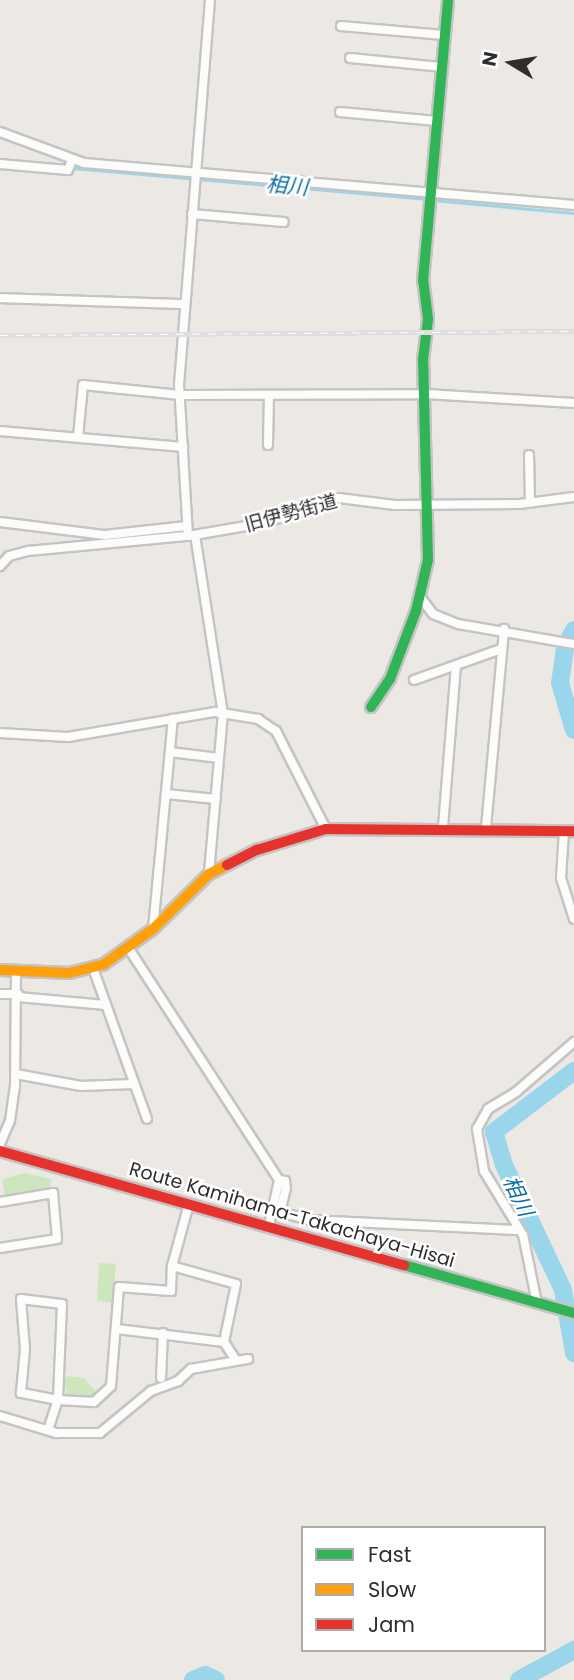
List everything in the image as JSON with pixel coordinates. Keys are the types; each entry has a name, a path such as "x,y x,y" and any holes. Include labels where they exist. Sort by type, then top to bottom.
{"street":[{"path":"209,874 223,713 190,532 180,395 184,304 210,0"},
{"path":"371,707 390,679 421,598 428,560 423,281 448,0"},
{"path":"341,26 444,35"},
{"path":"350,58 441,67"},
{"path":"340,112 437,121"},
{"path":"0,132 70,164"},
{"path":"0,164 70,164 194,178 431,198 574,205"},
{"path":"192,214 284,222"},
{"path":"0,298 184,304"},
{"path":"78,437 83,385 180,395 426,394 574,403"},
{"path":"268,445 269,395"},
{"path":"0,431 183,447"},
{"path":"529,455 530,502"},
{"name":"旧伊勢街道","path":"190,532 281,519 339,498 394,505 530,502 574,497"},
{"path":"0,522 105,535 190,532"},
{"path":"0,566 9,556 28,551 190,532"},
{"path":"421,598 441,618 558,638 574,644"},
{"path":"486,828 503,629"},
{"path":"414,680 501,649"},
{"path":"443,827 456,667"},
{"path":"0,733 68,737 223,713 258,719 276,732 326,829"},
{"path":"153,929 173,719"},
{"path":"170,752 219,758"},
{"path":"166,794 216,799"},
{"path":"0,970 69,973 93,968 130,949 209,874 257,850 326,829 443,827 569,831 561,878 574,919"},
{"path":"130,949 279,1180 269,1226"},
{"path":"93,968 147,1119"},
{"path":"0,1144 10,1121 16,1074 16,971"},
{"path":"0,994 106,1004"},
{"path":"537,1303 523,1235 517,1230 481,1163 478,1125 488,1109 516,1092 574,1042"},
{"path":"16,1074 81,1086 134,1084"},
{"name":"Route Kamihama-Takachaya-Hisai","path":"0,1151 574,1313"},
{"path":"279,1180 285,1181 286,1188 280,1212 310,1220 517,1230"},
{"path":"0,1202 53,1193 57,1238 0,1248"},
{"path":"48,1430 58,1400 62,1304 21,1299 25,1349 21,1393 58,1400 94,1402 111,1387 119,1287 171,1291 172,1266 189,1204"},
{"path":"172,1266 236,1284 224,1342 235,1359"},
{"path":"117,1329 224,1342"},
{"path":"161,1378 163,1334"},
{"path":"0,1416 48,1430 100,1433 151,1391 178,1381 198,1366 226,1365 235,1359 248,1359"}],"green space":[{"path":"25,1173 51,1179 51,1189 5,1197 2,1179"},
{"path":"99,1263 116,1264 113,1303 97,1301"},
{"path":"64,1376 84,1378 97,1393 88,1398 67,1397"}],"waterway":[{"name":"相川","path":"21,162 66,166"},
{"name":"相川","path":"73,168 425,199"},
{"name":"相川","path":"432,200 574,213"},
{"name":"相川","path":"574,630 565,648 560,683 574,730"},
{"name":"相川","path":"574,1071 494,1132 504,1165 563,1290 574,1353"},
{"name":"相川","path":"519,1680 574,1650"},
{"name":"相川","path":"193,1680 205,1675 216,1680"}],"railway":[{"path":"0,335 574,331"}],"traffic: fast":[{"path":"371,707 390,679 416,611 428,560 423,360 428,319 423,281 448,0"},
{"path":"404,1265 574,1313"}],"traffic: slow":[{"path":"0,970 69,973 104,964 153,929 209,874 227,865"}],"traffic: jam":[{"path":"227,865 257,850 326,829 574,831"},
{"path":"0,1151 404,1265"}]}
